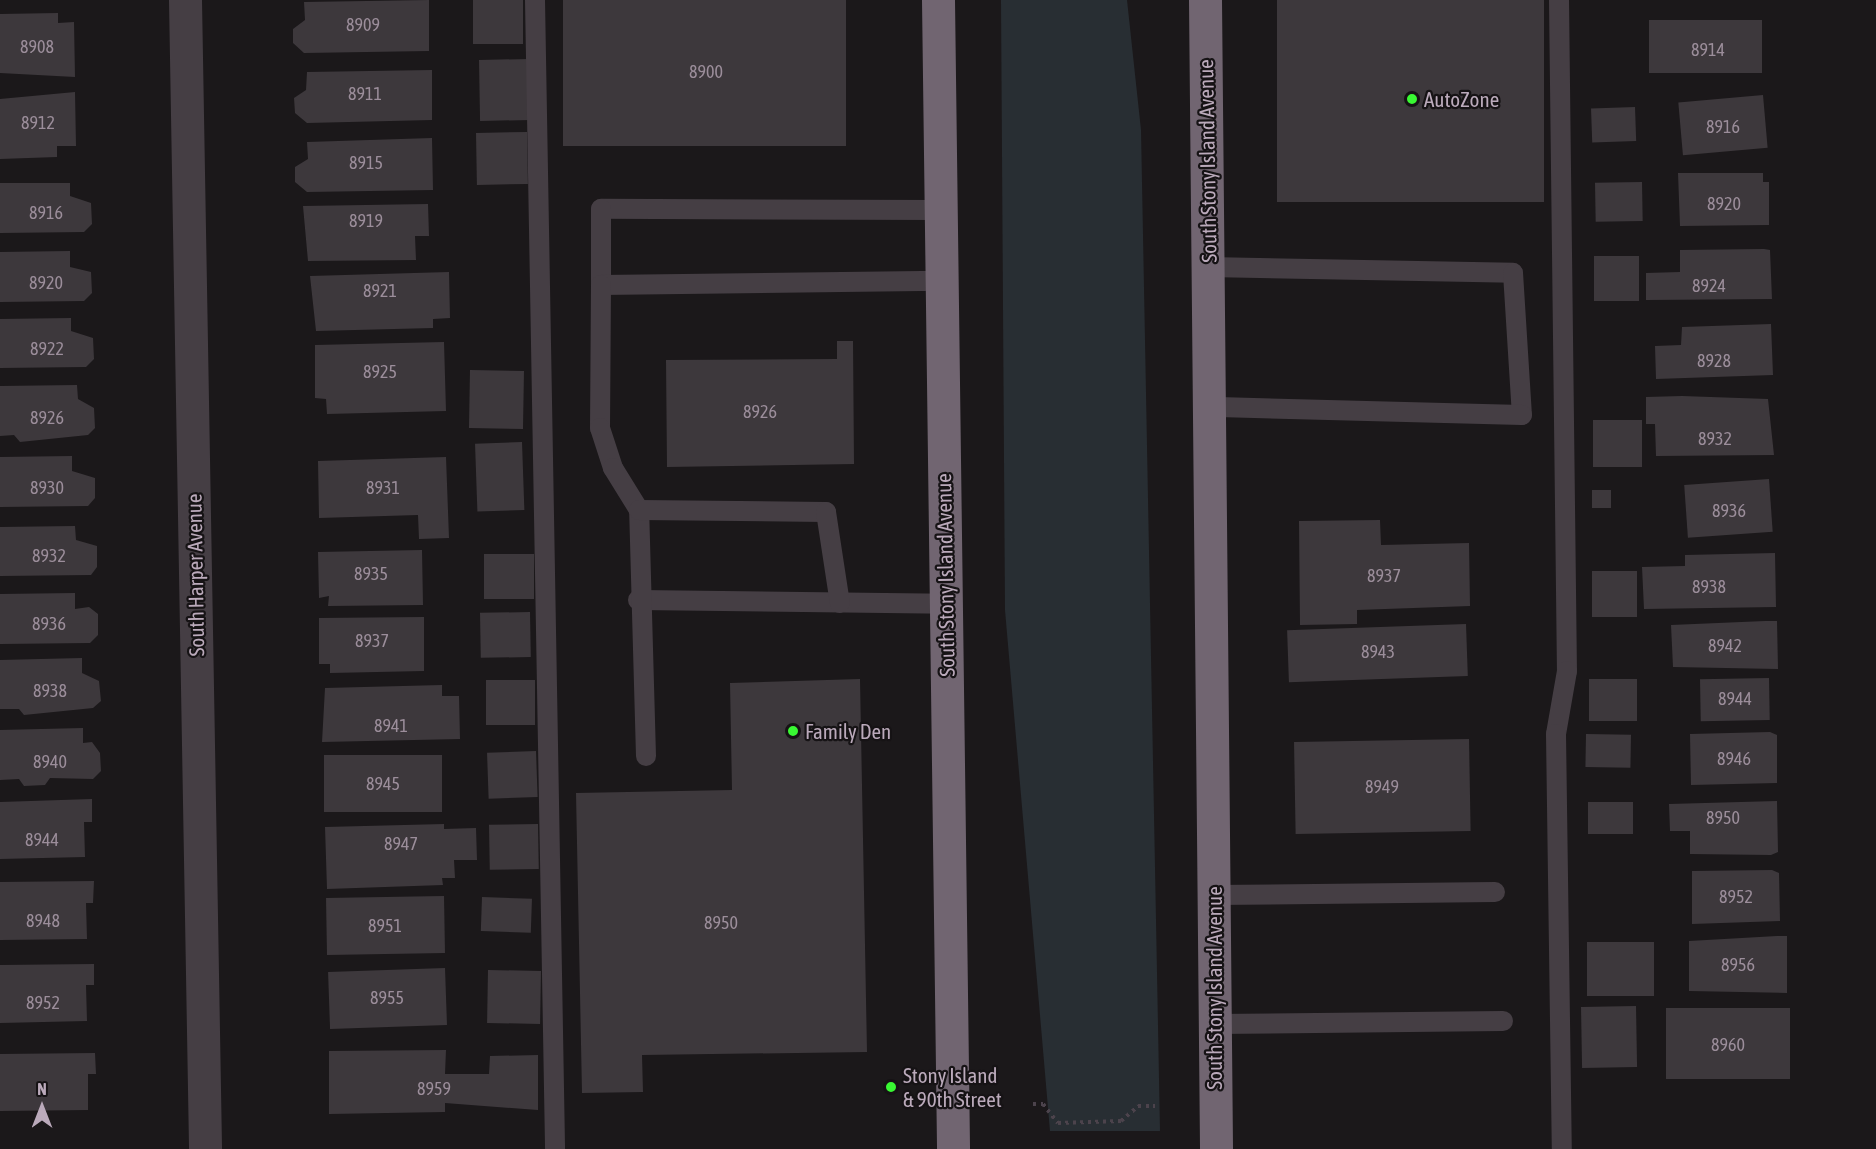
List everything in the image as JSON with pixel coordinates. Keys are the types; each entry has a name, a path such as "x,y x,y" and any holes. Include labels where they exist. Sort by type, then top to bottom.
{"highway":[{"name":"South Stony Island Avenue","path":"938,0 953,1149"},
{"name":"South Stony Island Avenue","path":"1205,0 1216,1149"}],"street":[{"name":"South Harper Avenue","path":"185,0 205,1149"}],"lane":[{"path":"535,0 555,1149"},
{"path":"1559,0 1567,670 1556,734 1562,1149"},
{"path":"646,756 638,600 639,510 613,468 600,428 601,209 940,210"},
{"path":"1208,267 1513,273 1522,415 1209,407"},
{"path":"601,285 942,281"},
{"path":"639,510 826,512 840,603"},
{"path":"638,600 946,604"},
{"path":"1214,895 1495,892"},
{"path":"1215,1024 1503,1021"}],"path":[{"path":"1034,1104 1043,1104 1058,1123 1121,1121 1138,1106 1155,1106"}],"shaded area":[{"path":"1001,0 1127,0 1141,130 1160,1131 1050,1131 1005,610"}],"building":[{"path":"429,0 429,51 304,53 293,43 293,29 305,20 304,2"},
{"path":"473,0 523,0 523,44 473,44"},
{"path":"563,0 846,0 846,146 563,146"},
{"name":"AutoZone","path":"1277,0 1544,0 1544,202 1277,202"},
{"path":"58,13 58,23 74,22 75,77 0,73 0,14"},
{"path":"1649,20 1762,20 1762,73 1649,73"},
{"path":"530,59 531,120 480,121 479,60"},
{"path":"432,70 432,120 307,123 295,113 294,98 306,90 307,72"},
{"path":"75,92 76,146 57,146 57,157 0,159 0,99"},
{"path":"1763,95 1768,148 1683,155 1678,102"},
{"path":"1635,107 1636,141 1592,143 1591,109"},
{"path":"527,132 528,184 477,185 476,133"},
{"path":"432,138 433,190 307,192 295,182 295,167 308,159 307,142"},
{"path":"1678,173 1763,173 1763,182 1769,182 1769,225 1680,226"},
{"path":"1642,182 1643,221 1596,222 1595,183"},
{"path":"0,183 70,183 70,196 91,203 92,224 84,232 0,233"},
{"path":"428,204 429,236 415,236 416,260 308,261 303,206"},
{"path":"1680,250 1770,250 1772,299 1646,300 1646,273 1680,272"},
{"path":"70,251 70,267 91,272 92,293 84,301 0,302 0,252"},
{"path":"1594,256 1639,256 1639,301 1594,301"},
{"path":"449,272 450,318 433,319 433,328 316,331 310,276"},
{"path":"71,318 71,331 93,338 94,359 86,367 0,368 0,319"},
{"path":"1771,324 1773,375 1656,379 1655,346 1681,345 1682,327"},
{"path":"837,341 853,341 854,464 667,467 666,360 837,359"},
{"path":"444,342 446,411 327,414 326,399 315,398 315,345"},
{"path":"470,370 524,371 523,429 469,428"},
{"path":"77,385 78,399 94,408 95,428 88,435 20,442 14,435 0,436 0,386"},
{"path":"1646,397 1768,399 1774,455 1656,456 1655,424 1646,424"},
{"path":"1593,420 1642,420 1642,467 1593,467"},
{"path":"522,442 524,510 477,512 475,444"},
{"path":"72,456 72,471 95,478 95,498 88,506 0,507 0,457"},
{"path":"446,457 449,538 419,539 418,515 319,518 318,461"},
{"path":"1769,479 1773,532 1688,538 1684,485"},
{"path":"1592,490 1611,490 1611,508 1592,508"},
{"path":"1380,520 1381,545 1469,543 1470,606 1357,610 1357,624 1300,625 1299,521"},
{"path":"75,526 76,540 97,546 97,567 91,575 0,576 0,527"},
{"path":"422,550 423,605 328,606 329,596 319,598 318,552"},
{"path":"1775,553 1776,607 1644,609 1642,567 1685,566 1685,555"},
{"path":"484,554 534,554 534,599 484,599"},
{"path":"1592,571 1637,571 1637,617 1592,617"},
{"path":"75,593 75,609 89,607 98,614 98,635 90,643 0,644 0,594"},
{"path":"530,612 531,657 481,658 480,613"},
{"path":"424,617 424,671 330,673 330,664 319,664 319,618"},
{"path":"1777,621 1778,669 1673,667 1671,625"},
{"path":"1466,624 1468,676 1289,682 1287,630"},
{"path":"82,658 82,673 99,681 101,701 93,708 24,715 19,709 0,709 0,660"},
{"path":"1769,678 1770,720 1701,721 1700,679"},
{"path":"860,679 867,1052 642,1055 643,1092 582,1093 576,793 732,790 730,683"},
{"path":"1589,679 1637,679 1637,721 1589,721"},
{"path":"486,680 535,680 535,725 486,725"},
{"path":"442,685 442,696 459,696 460,739 322,742 325,688"},
{"path":"83,728 83,743 92,742 100,753 101,771 93,779 50,778 45,785 24,786 19,779 0,780 0,730"},
{"path":"1770,732 1777,735 1777,783 1691,785 1690,734"},
{"path":"1586,734 1631,735 1630,768 1585,767"},
{"path":"1469,739 1471,831 1296,834 1294,742"},
{"path":"536,751 538,797 489,799 487,753"},
{"path":"324,755 442,755 442,812 324,812"},
{"path":"92,799 92,822 84,822 85,857 0,859 0,802"},
{"path":"1777,801 1778,852 1771,855 1690,854 1690,831 1670,831 1669,804"},
{"path":"1588,802 1633,802 1633,834 1588,834"},
{"path":"444,824 444,829 476,828 477,860 454,860 455,878 442,878 443,885 327,889 325,827"},
{"path":"538,824 539,869 490,870 489,825"},
{"path":"1772,870 1779,873 1780,921 1692,924 1692,871"},
{"path":"94,881 93,903 86,903 87,939 0,940 0,882"},
{"path":"444,896 445,953 327,955 326,898"},
{"path":"482,897 532,899 531,933 481,931"},
{"path":"1787,936 1787,993 1689,991 1689,941"},
{"path":"1587,942 1654,942 1654,996 1587,996"},
{"path":"94,964 94,985 86,985 87,1021 0,1023 0,965"},
{"path":"445,968 447,1025 330,1029 328,972"},
{"path":"488,970 541,971 540,1024 487,1023"},
{"path":"1636,1006 1637,1067 1582,1068 1581,1007"},
{"path":"1666,1008 1790,1008 1790,1079 1666,1079"},
{"path":"446,1050 445,1074 489,1074 490,1056 538,1055 538,1110 445,1103 445,1112 329,1114 329,1051"},
{"path":"95,1053 96,1074 88,1074 88,1110 0,1111 0,1054"}],"place":[{"name":"AutoZone","path":"1412,99"},
{"name":"Family Den","path":"793,731"},
{"name":"Stony Island & 90th Street","path":"891,1087"}]}
